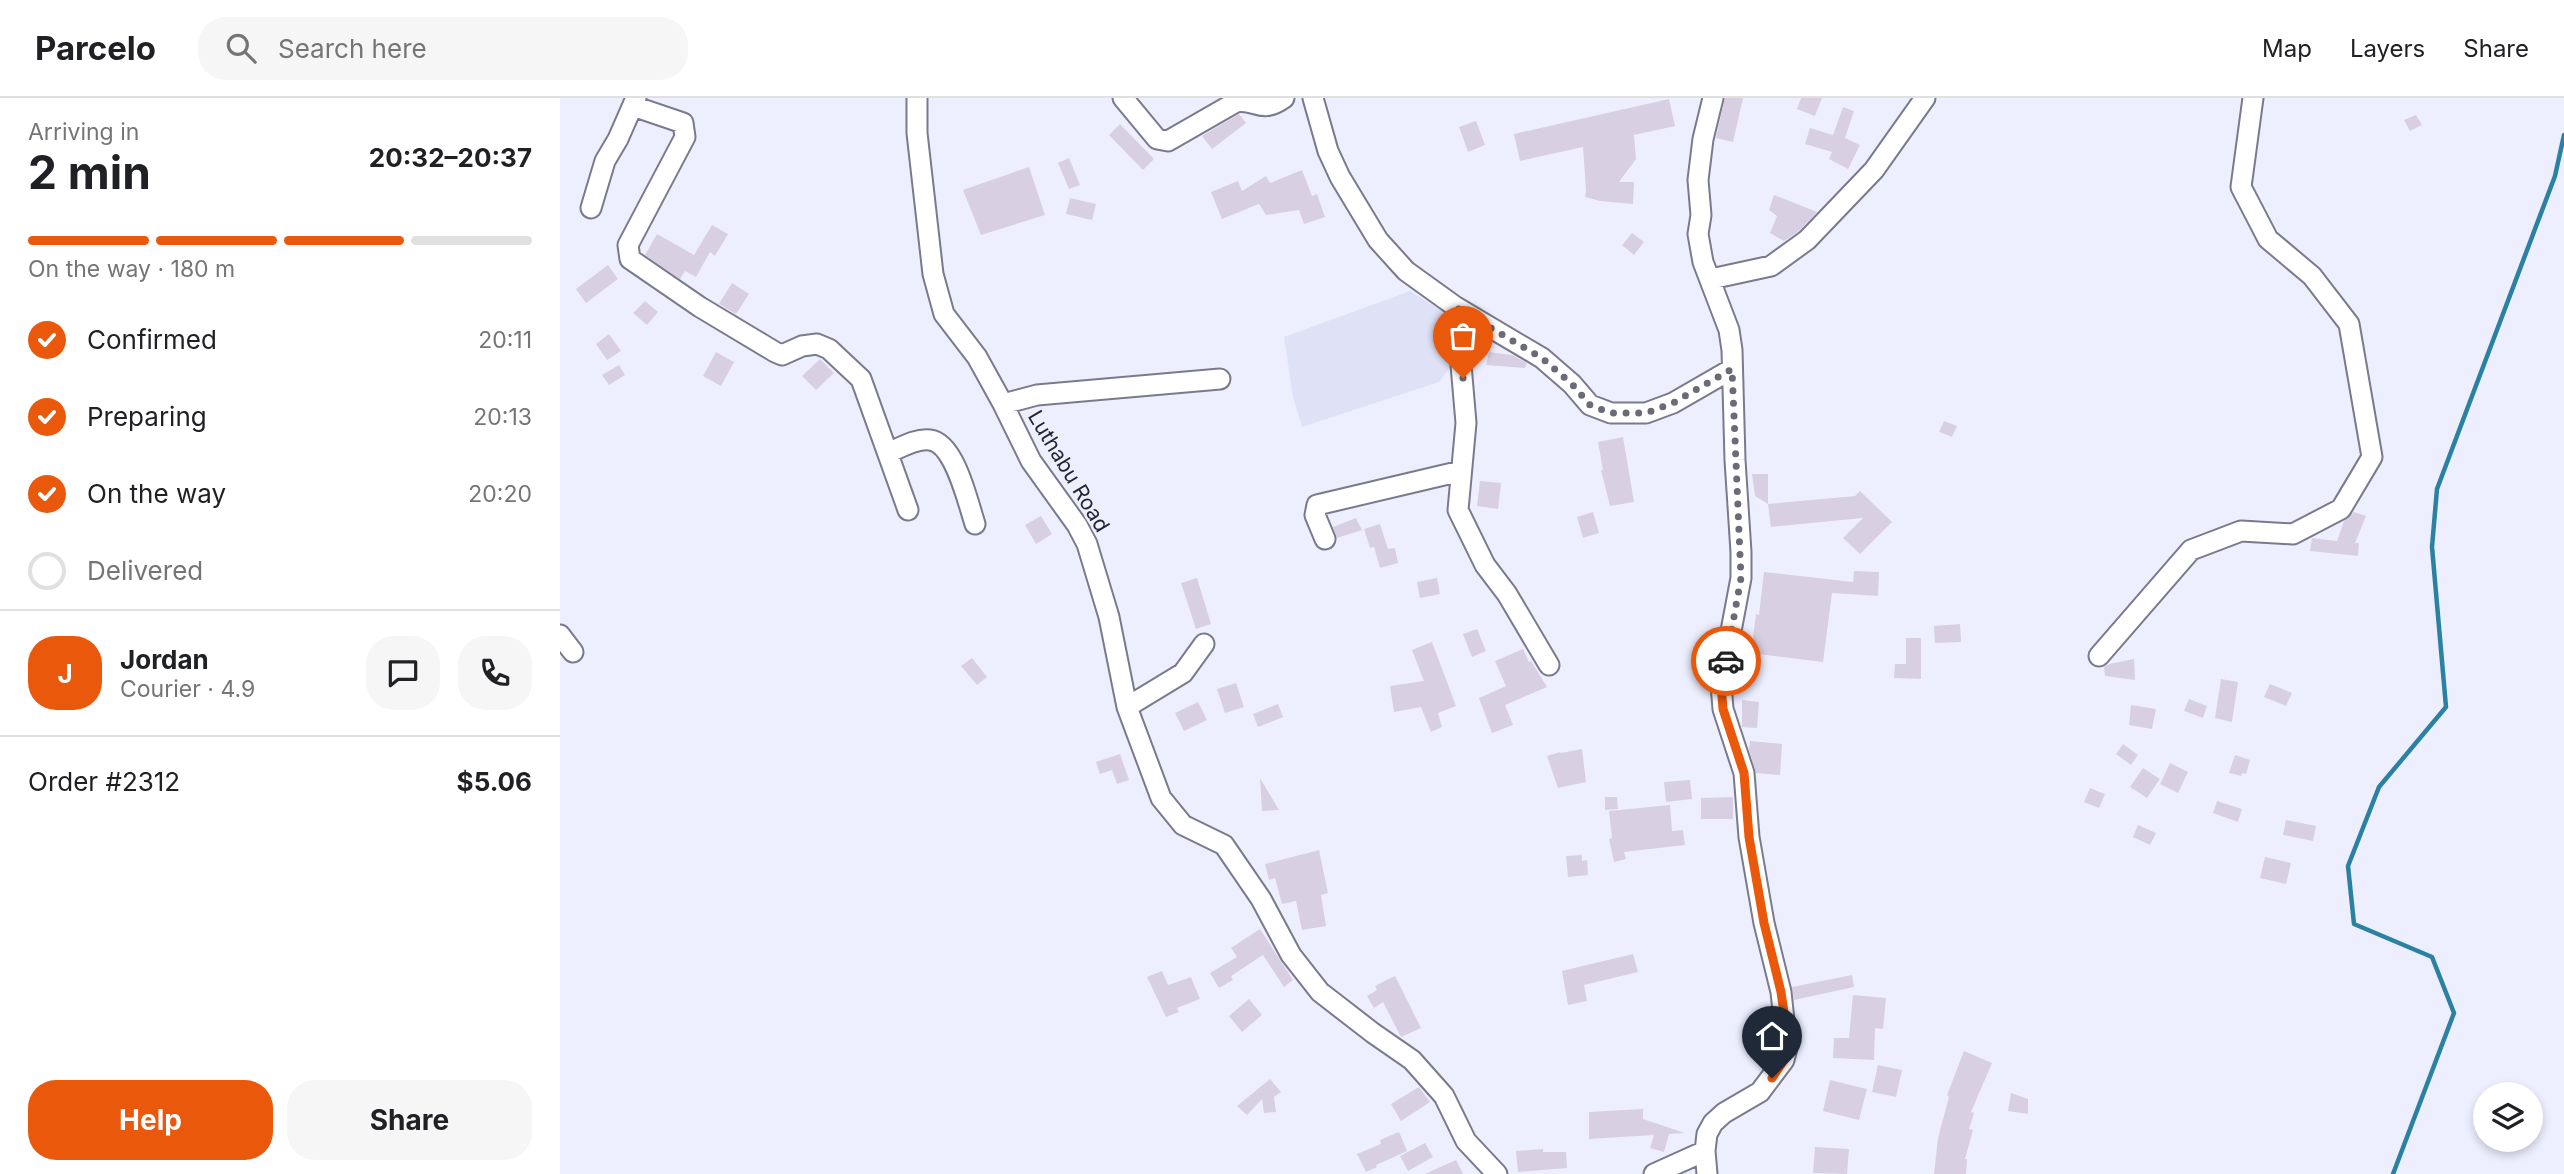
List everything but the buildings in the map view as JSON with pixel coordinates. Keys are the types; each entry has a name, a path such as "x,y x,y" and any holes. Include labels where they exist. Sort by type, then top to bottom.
{"street":[{"name":"Luthabu Road","path":"916,98 916,133 933,274 944,314 977,357 1031,461 1077,525 1087,544 1109,617 1127,707 1161,798 1183,825 1224,845 1261,899 1291,955 1320,992 1373,1034 1412,1060 1444,1096 1466,1141 1497,1174"},
{"path":"1123,98 1157,139 1168,141 1236,102 1268,106 1284,98"},
{"path":"1313,98 1328,151 1340,177 1378,240 1406,271 1455,307 1542,358 1572,384 1590,405 1611,413 1646,413 1673,403 1732,369"},
{"path":"1707,1174 1707,1134 1713,1123 1724,1113 1760,1092 1784,1060 1787,1048 1781,992 1764,923 1749,837 1744,773 1723,709 1721,684 1741,578 1730,330 1703,262 1698,234 1701,215 1698,180 1703,139 1713,98"},
{"path":"1712,279 1772,266 1807,240 1874,170 1925,98"},
{"path":"2099,656 2191,550 2241,531 2293,534 2340,509 2372,457 2349,324 2312,276 2268,239 2241,187 2253,98"},
{"path":"591,208 605,161 635,102 683,123 685,137 628,245 630,259 700,307 782,355 802,346 817,344 829,349 861,379 908,510"},
{"path":"1455,307 1466,423 1458,510 1485,565 1507,594 1549,665"},
{"path":"1003,404 1037,395 1220,379"},
{"path":"888,453 916,441 930,440 943,446 952,459 975,524"},
{"path":"1325,539 1314,512 1317,505 1461,471"},
{"path":"560,635 573,652"},
{"path":"1127,707 1183,673 1204,644"},
{"path":"1654,1174 1705,1151"}],"shaded area":[{"path":"1410,291 1461,323 1465,347 1439,382 1302,427 1293,397 1284,337"}],"waterway":[{"path":"2393,1174 2454,1013 2432,957 2354,924 2348,866 2379,787 2446,707 2432,547 2437,489 2555,176 2564,135"}],"way so far":[{"path":"1463,378 1455,307 1542,358 1572,384 1590,405 1611,413 1646,413 1673,403 1732,369 1741,578 1726,661"}],"route":[{"path":"1726,661 1721,684 1723,709 1744,773 1749,837 1757,889 1781,992 1787,1033 1784,1060 1772,1078"}]}
